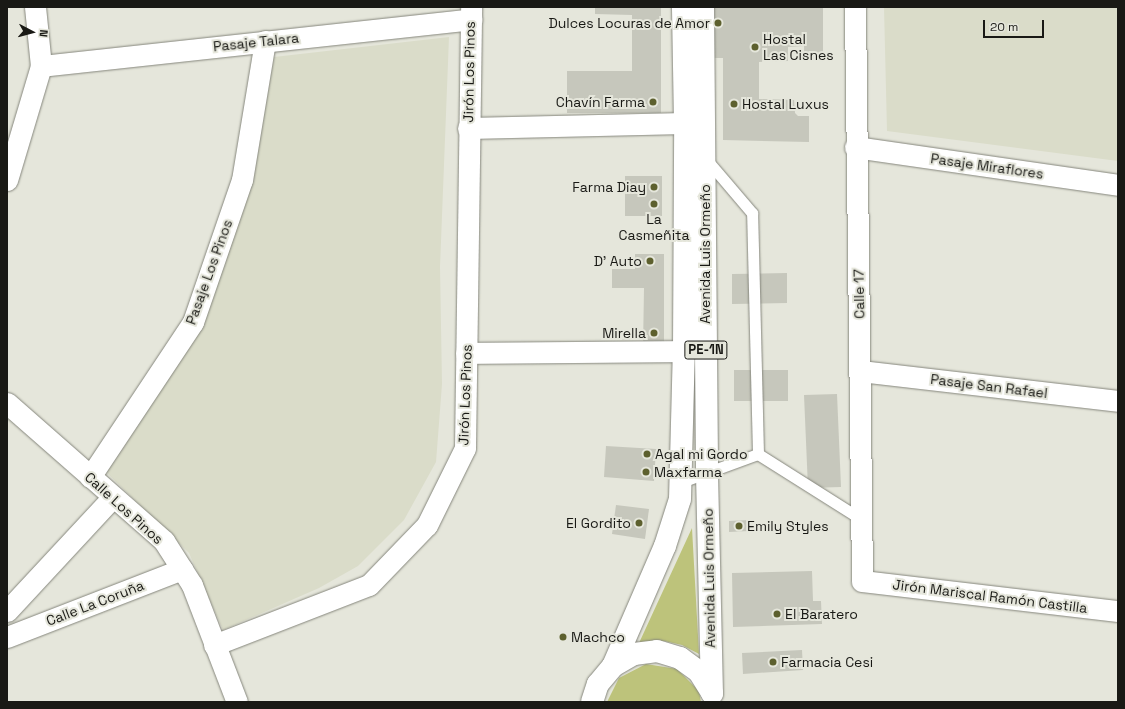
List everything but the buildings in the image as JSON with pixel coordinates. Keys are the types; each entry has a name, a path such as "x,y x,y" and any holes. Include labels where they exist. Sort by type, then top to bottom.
{"highway":[{"name":"Avenida Luis Ormeño","path":"683,7 686,123 695,157 707,474 713,697"},
{"name":"Avenida Luis Ormeño","path":"613,666 665,546 680,499 684,351 703,7"},
{"name":"PE-1N","path":"577,702 595,693 613,666 634,654 657,651 680,658 693,667 699,672 713,697"}],"street":[{"path":"7,180 41,66 35,7"},
{"name":"Calle 17","path":"855,7 855,147 860,371 862,581"},
{"name":"Pasaje Talara","path":"41,66 265,41 471,13"},
{"name":"Jirón Los Pinos","path":"214,645 369,585 427,525 465,448 468,128 471,13"},
{"name":"Pasaje Los Pinos","path":"90,478 193,322 242,180 265,41"},
{"path":"468,128 686,123"},
{"name":"Pasaje Miraflores","path":"855,147 1118,186"},
{"path":"466,353 684,351"},
{"name":"Pasaje San Rafael","path":"860,371 1118,400"},
{"name":"Calle Los Pinos","path":"7,403 90,478 164,541 192,585 237,702"},
{"path":"7,611 113,497"},
{"name":"Calle La Coruña","path":"7,637 182,569"},
{"name":"Jirón Mariscal Ramón Castilla","path":"862,581 1118,611"}],"lane":[{"path":"695,157 752,212 758,454"},
{"path":"681,482 707,474 758,454"},
{"path":"758,454 861,519"}],"shaded area":[{"path":"884,7 1118,7 1118,161 887,131"},
{"path":"449,37 440,267 442,384 436,462 404,520 358,566 319,588 223,630 189,553 104,470 199,323 253,179 274,57"}],"green space":[{"path":"692,528 699,654 682,645 664,641 639,643"},
{"path":"646,664 677,669 699,691 701,702 607,702 619,678"}],"place":[{"name":"Dulces Locuras de Amor","path":"718,23"},
{"name":"Hostal Las Cisnes","path":"755,47"},
{"name":"Chavín Farma","path":"653,102"},
{"name":"Hostal Luxus","path":"734,104"},
{"name":"Farma Diay","path":"654,187"},
{"name":"La Casmeñita","path":"654,204"},
{"name":"D' Auto","path":"650,261"},
{"name":"Mirella","path":"654,333"},
{"name":"Agal mi Gordo","path":"647,454"},
{"name":"Maxfarma","path":"646,472"},
{"name":"El Gordito","path":"639,523"},
{"name":"Emily Styles","path":"739,526"},
{"name":"El Baratero","path":"777,614"},
{"name":"Machco","path":"563,637"},
{"name":"Farmacia Cesi","path":"773,662"}]}
